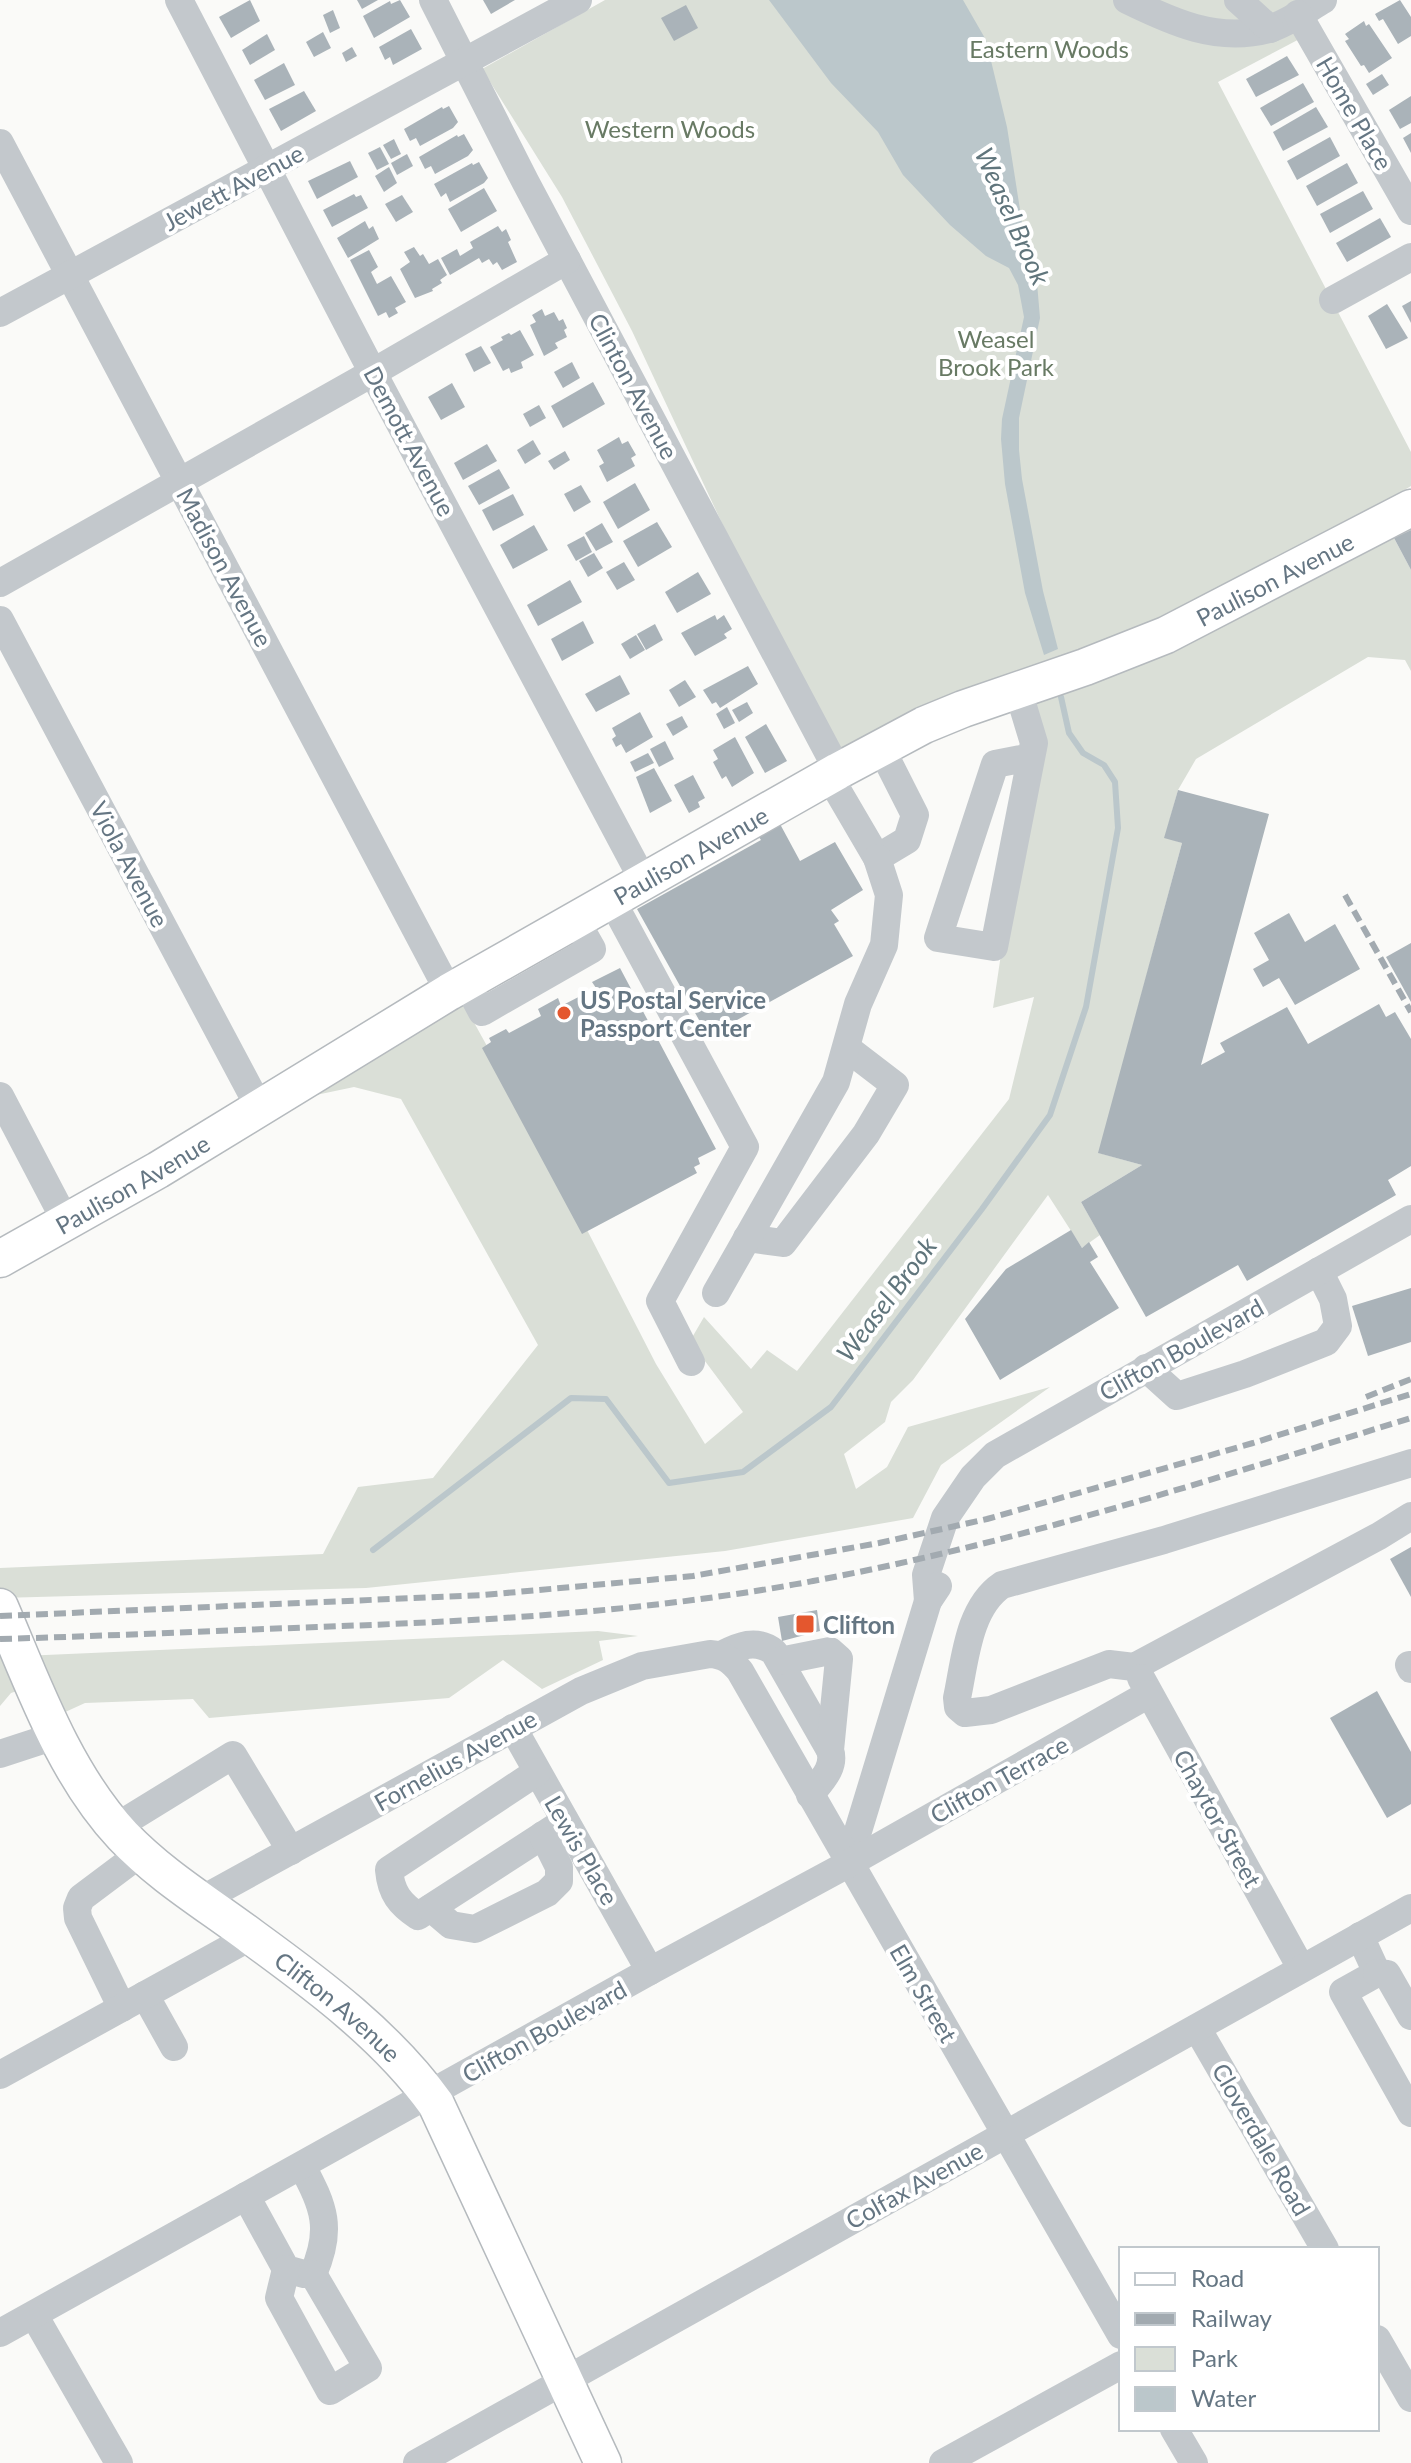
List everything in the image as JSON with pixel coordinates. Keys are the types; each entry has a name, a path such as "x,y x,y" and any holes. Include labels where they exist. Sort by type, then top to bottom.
{"main road":[{"name":"Paulison Avenue","path":"0,1259 158,1170 457,987 924,725 1166,635 1411,508"},
{"name":"Clifton Avenue","path":"0,1607 58,1735 97,1805 116,1827 158,1870 252,1936 352,2014 397,2057 430,2095 445,2121 603,2463"}],"street":[{"name":"Demott Avenue","path":"179,0 643,880"},
{"name":"Clinton Avenue","path":"433,0 877,858 889,895 884,945 858,1004 848,1049 836,1082 716,1293"},
{"name":"Jewett Avenue","path":"0,313 578,0"},
{"path":"1127,0 1181,25 1206,32 1232,34 1270,29 1323,0"},
{"path":"1238,0 1270,29"},
{"name":"Home Place","path":"1298,14 1411,211"},
{"name":"Madison Avenue","path":"0,143 180,482 457,987"},
{"path":"1333,300 1411,257"},
{"path":"0,583 567,260"},
{"name":"Viola Avenue","path":"0,620 259,1107"},
{"path":"1018,690 1034,743 994,947 938,938 995,764 1031,757"},
{"path":"877,858 907,840 915,815 881,748"},
{"path":"611,899 745,1147 660,1301 691,1362"},
{"path":"747,1238 783,1243 866,1134 895,1085 848,1049"},
{"path":"0,1096 66,1222"},
{"name":"Clifton Boulevard","path":"0,2333 848,1864 928,1601 926,1575 945,1518 973,1477 995,1455 1411,1219"},
{"path":"1146,1368 1177,1396 1245,1374 1326,1342 1338,1326 1333,1299 1319,1271"},
{"path":"1411,1463 1164,1540 1002,1585 985,1602 973,1629 957,1698 958,1707 965,1713 991,1710 1109,1664 1134,1667 1411,1516"},
{"name":"Fornelius Avenue","path":"201,1900 612,1676 676,1659 721,1655 742,1645 753,1644 768,1647 780,1661"},
{"path":"810,1795 828,1771 832,1757 780,1661 830,1651 838,1656 830,1750"},
{"name":"Elm Street","path":"721,1655 740,1671 1119,2331"},
{"name":"Chaytor Street","path":"1134,1667 1301,1968"},
{"name":"Clifton Terrace","path":"848,1864 1149,1694"},
{"name":"Lewis Place","path":"513,1728 537,1772 554,1828 650,1971"},
{"path":"0,1754 58,1735"},
{"path":"116,1827 233,1755 291,1851"},
{"path":"424,1912 554,1828 559,1881 547,1893 475,1929 451,1925 400,1903 390,1884 389,1870 537,1772"},
{"path":"141,1853 87,1893 77,1908 78,1918 133,2001 174,2047"},
{"name":"Colfax Avenue","path":"417,2463 1411,1908"},
{"path":"0,2075 252,1936"},
{"path":"1360,1936 1377,1973"},
{"path":"1411,2016 1387,1974 1377,1973 1343,1992 1411,2113"},
{"name":"Cloverdale Road","path":"1197,2028 1324,2247"},
{"path":"246,2196 300,2271 326,2234 323,2211 302,2166"},
{"path":"34,2315 119,2463"},
{"path":"1379,2342 1411,2398"},
{"path":"943,2463 1119,2366"},
{"path":"1175,2431 1194,2463"}],"green space":[{"name":"Weasel Brook Park","path":"605,0 1297,0 1309,34 1218,82 1411,452 1411,486 1172,631 1394,538 1411,570 1411,671 1405,660 1368,657 1196,759 1178,790 1165,837 1182,843 1099,1153 1142,1165 1081,1202 1100,1235 1082,1248 1048,1195 913,1380 891,1402 885,1422 844,1454 856,1489 887,1467 908,1427 1050,1387 941,1465 913,1518 725,1551 366,1588 0,1598 0,1568 323,1554 358,1487 433,1478 538,1345 401,1099 354,1087 259,1107 455,988 567,1191 656,1364 705,1444 743,1412 690,1341 704,1317 751,1369 767,1350 797,1371 1009,1099 1034,997 993,1008 1034,732 1029,704 838,771 632,331 562,197 482,69"},
{"path":"598,1631 638,1636 599,1641 603,1660 542,1689 503,1660 449,1698 209,1718 193,1699 85,1703 50,1719 35,1685 11,1693 0,1706 0,1657"}],"water":[{"path":"769,0 963,0 986,40 1007,127 1027,254 1037,283 1040,318 1019,418 1019,450 1043,591 1058,649 1044,655 1025,593 1005,484 1002,419 1024,317 1018,285 1009,268 986,256 950,225 903,175 878,132 831,83"}],"building":[{"path":"250,0 260,21 231,38 219,17"},
{"path":"357,0 378,0 362,9"},
{"path":"400,0 410,17 374,38 363,16 390,1 391,4"},
{"path":"483,0 515,0 491,14"},
{"path":"1400,0 1411,17 1411,36 1398,44 1383,19 1379,21 1375,14"},
{"path":"686,5 698,28 674,41 661,18"},
{"path":"333,10 340,28 330,33 323,15"},
{"path":"1364,21 1392,58 1369,73 1345,41 1349,39 1345,34"},
{"path":"411,29 422,49 393,65 390,57 385,60 379,47"},
{"path":"323,32 331,48 314,57 306,42"},
{"path":"267,34 275,50 250,65 242,50"},
{"path":"352,47 357,56 346,62 342,53"},
{"path":"1287,56 1299,75 1256,97 1246,79"},
{"path":"284,63 295,85 265,100 254,80"},
{"path":"1382,74 1389,85 1373,95 1366,84"},
{"path":"1303,83 1314,102 1271,126 1260,108"},
{"path":"304,91 316,111 281,131 269,109"},
{"path":"1411,96 1411,123 1400,129 1389,110"},
{"path":"449,106 458,122 453,128 420,146 416,138 410,141 404,129"},
{"path":"1316,107 1328,127 1283,151 1273,132"},
{"path":"1411,133 1411,153 1403,138"},
{"path":"464,134 473,150 468,156 435,174 431,166 425,169 419,157"},
{"path":"1330,137 1340,156 1297,180 1287,161"},
{"path":"394,139 401,154 391,159 383,145"},
{"path":"380,147 389,164 377,170 368,153"},
{"path":"407,154 413,166 397,175 391,163"},
{"path":"350,161 358,177 317,199 308,181"},
{"path":"479,162 488,178 484,183 450,202 446,193 441,197 434,184"},
{"path":"1347,163 1358,183 1317,206 1306,186"},
{"path":"389,167 397,183 384,192 375,176"},
{"path":"484,188 497,211 461,232 448,209"},
{"path":"1363,191 1373,209 1330,233 1320,214"},
{"path":"354,194 356,197 361,195 368,208 332,227 323,210"},
{"path":"402,195 413,212 396,222 385,204"},
{"path":"1380,218 1391,237 1347,262 1336,243"},
{"path":"365,221 369,229 373,226 379,239 348,258 337,238"},
{"path":"498,226 502,232 506,229 517,262 502,270 497,262 493,265 489,259 482,263 479,258 450,275 441,258 457,249 460,256 473,248 470,242"},
{"path":"414,247 429,264 438,259 447,275 433,291 415,298 400,269 410,262 404,252"},
{"path":"369,250 378,267 371,272 377,284 391,276 406,302 395,308 398,313 389,318 386,312 378,316 350,260"},
{"path":"1411,301 1411,323 1402,306"},
{"path":"1387,304 1408,338 1386,349 1368,316"},
{"path":"542,309 545,316 554,312 559,321 563,319 567,328 564,330 567,337 555,343 558,348 544,356 530,325 536,322 532,315"},
{"path":"520,330 534,355 521,362 523,368 511,373 509,368 503,371 490,347 503,340 501,337"},
{"path":"481,346 491,363 474,372 465,354"},
{"path":"572,362 580,378 563,388 554,372"},
{"path":"593,382 605,404 563,428 551,406"},
{"path":"452,383 465,407 441,420 428,397"},
{"path":"539,405 546,418 530,427 523,414"},
{"path":"619,437 622,444 628,441 636,455 631,458 635,466 607,482 599,466 604,463 597,450"},
{"path":"533,440 541,454 525,464 517,450"},
{"path":"487,444 497,461 463,480 454,463"},
{"path":"565,451 570,460 554,470 548,461"},
{"path":"499,469 510,488 479,505 468,486"},
{"path":"635,483 650,510 618,529 603,502"},
{"path":"581,485 591,502 574,512 564,494"},
{"path":"513,494 524,515 493,531 482,510"},
{"path":"657,522 672,547 638,567 623,541"},
{"path":"602,523 613,542 596,551 585,533"},
{"path":"534,525 548,550 513,569 500,545"},
{"path":"1411,530 1411,570 1394,538"},
{"path":"584,536 592,552 576,561 567,545"},
{"path":"594,553 603,568 588,577 579,561"},
{"path":"624,562 635,580 617,590 606,572"},
{"path":"698,572 711,594 677,613 665,592"},
{"path":"570,580 582,602 538,626 527,605"},
{"path":"715,615 717,620 724,615 732,629 724,634 727,638 695,656 681,633"},
{"path":"583,621 594,643 562,661 551,639"},
{"path":"655,624 663,640 646,650 637,634"},
{"path":"636,635 645,650 630,659 621,644"},
{"path":"748,666 758,684 720,708 716,702 712,704 703,690"},
{"path":"620,675 630,694 596,712 585,694"},
{"path":"685,680 696,697 679,707 669,690"},
{"path":"747,702 753,713 739,722 732,710"},
{"path":"727,707 735,723 724,729 716,714"},
{"path":"640,712 653,737 626,753 621,744 616,747 612,728"},
{"path":"682,716 688,727 673,736 666,724"},
{"path":"766,724 787,761 765,773 745,737"},
{"path":"735,737 754,773 732,787 726,776 722,779 713,762 718,759 713,750"},
{"path":"665,741 674,759 659,767 650,749"},
{"path":"648,753 654,763 635,772 630,762"},
{"path":"654,768 672,801 650,813 636,777"},
{"path":"693,775 705,798 698,802 700,807 689,813 674,785"},
{"path":"1178,790 1269,814 1201,1065 1225,1052 1220,1043 1287,1007 1308,1044 1379,1004 1386,1017 1395,1012 1411,1039 1411,1166 1388,1180 1396,1195 1247,1281 1238,1265 1146,1317 1081,1202 1142,1165 1098,1153 1182,843 1164,838"},
{"path":"780,824 800,861 835,842 863,890 831,910 839,921 834,924 853,956 708,1036 637,909 761,840 758,836"},
{"path":"1289,913 1305,942 1335,924 1360,969 1295,1005 1279,978 1263,987 1253,969 1269,960 1254,933"},
{"path":"1411,943 1411,1002 1386,957"},
{"path":"620,968 716,1149 698,1158 700,1164 694,1167 697,1173 582,1234 482,1048 491,1042 489,1038 506,1029 509,1033 541,1016 538,1009 558,998 561,1006 596,988 592,982"},
{"path":"1071,1230 1082,1248 1089,1242 1098,1257 1090,1262 1119,1308 1000,1380 965,1319 1006,1269"},
{"path":"1411,1288 1411,1342 1368,1356 1352,1306"},
{"path":"1411,1547 1411,1597 1390,1559"},
{"path":"817,1610 820,1631 782,1641 778,1617"},
{"path":"1377,1691 1411,1752 1411,1804 1387,1818 1330,1718"}],"waterway":[{"name":"Weasel Brook","path":"373,1550 571,1398 606,1399 669,1483 743,1472 831,1407 1050,1115 1086,1007 1118,828 1115,782 1104,765 1083,753 1069,733 1061,697"}],"railway":[{"path":"1345,895 1411,1012"},
{"path":"1366,1397 1411,1379"},
{"path":"0,1616 484,1595 693,1576 879,1543 987,1519 1411,1394"},
{"path":"0,1639 504,1618 628,1608 752,1592 889,1566 1040,1529 1411,1418"}],"place":[{"name":"US Postal Service Passport Center","path":"564,1013"},
{"name":"Clifton","path":"805,1624"}],"park label":[{"name":"Eastern Woods","path":"1049,48"},
{"name":"Western Woods","path":"670,128"}]}
